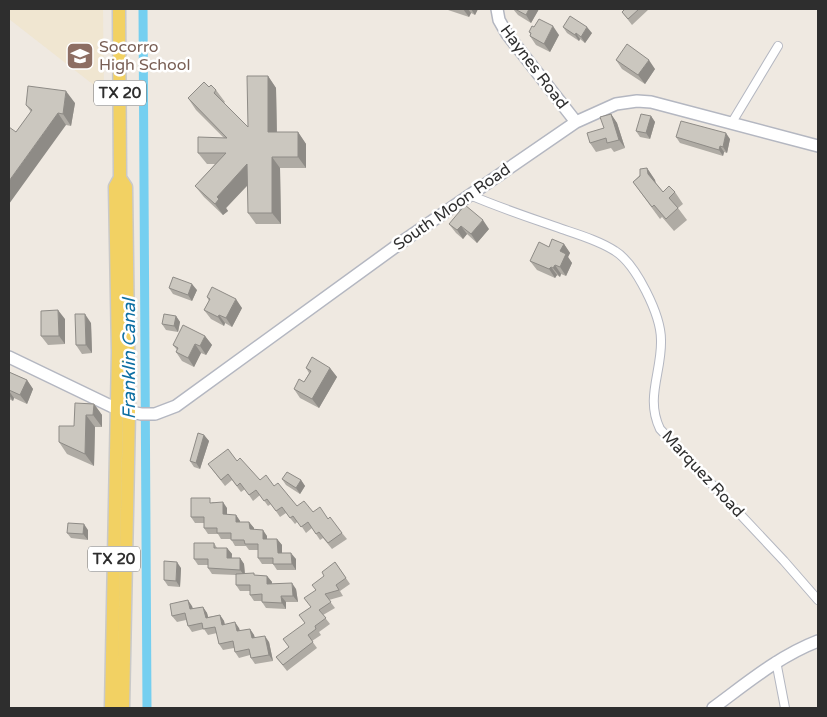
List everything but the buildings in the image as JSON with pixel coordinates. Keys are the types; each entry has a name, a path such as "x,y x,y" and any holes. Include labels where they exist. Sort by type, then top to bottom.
{"main road":[{"name":"TX 20","path":"119,9 120,178 115,187 118,352 127,411 123,708"},
{"name":"TX 20","path":"111,708 127,411"}],"street":[{"name":"Haynes Road","path":"497,9 499,20 507,34 576,122"},
{"path":"731,124 778,46"},
{"name":"South Moon Road","path":"127,411 154,414 176,406 287,324 470,195 576,122 608,107 637,101 651,102 818,146"},
{"name":"Marquez Road","path":"470,195 578,235 610,248 623,257 652,304 660,328 662,348 653,394 653,410 660,428 818,600"},
{"path":"9,358 49,378 127,411"},
{"path":"713,708 776,661 818,641"},
{"path":"776,661 785,708"}],"shaded area":[{"name":"Socorro High School","path":"9,9 103,9 104,93 9,19"}],"waterway":[{"name":"Franklin Canal","path":"143,9 147,708"}],"place":[{"name":"Socorro High School","path":"80,56"}]}
